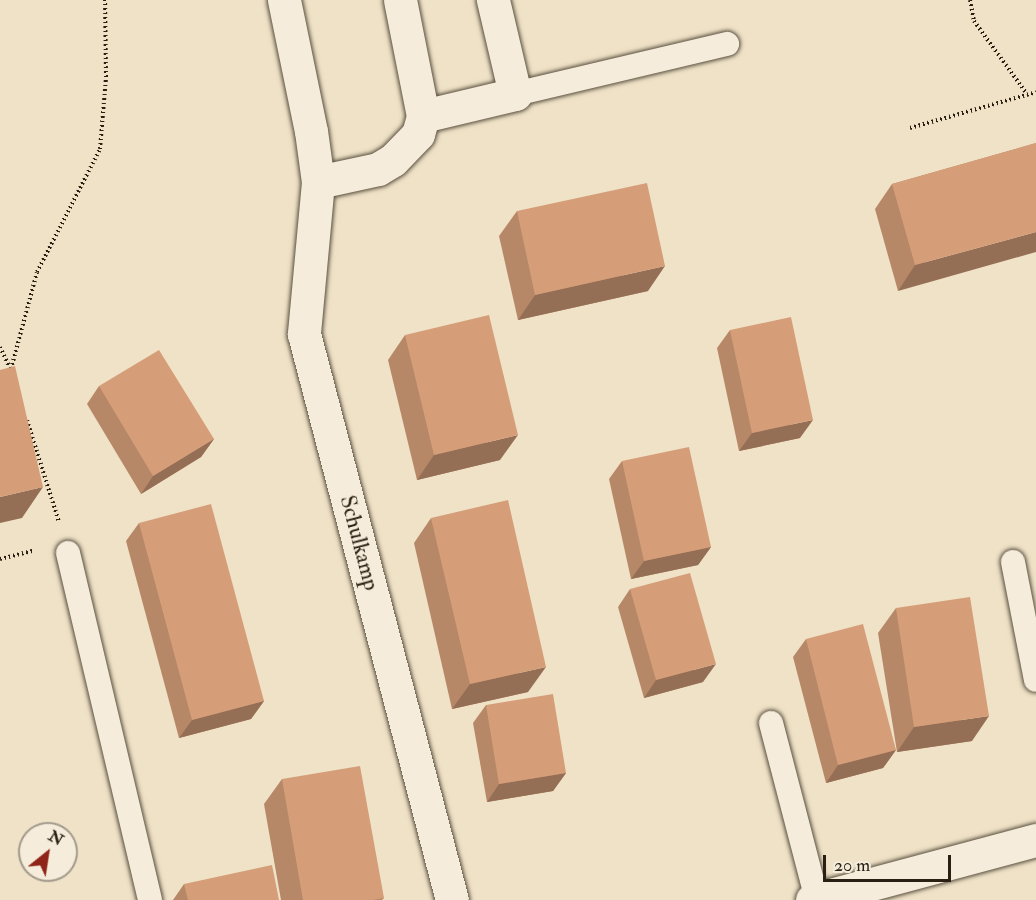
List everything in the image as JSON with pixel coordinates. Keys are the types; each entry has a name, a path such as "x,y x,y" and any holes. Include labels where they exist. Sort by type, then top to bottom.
{"street":[{"name":"Schulkamp","path":"284,0 311,131 318,182 303,334 452,900"},
{"path":"318,182 378,169 393,160 418,134 423,116 400,0"},
{"path":"423,116 515,94 493,0"},
{"path":"815,899 1036,840"}],"lane":[{"path":"515,94 727,44"},
{"path":"65,542 150,900"},
{"path":"1013,562 1036,680"},
{"path":"771,723 815,899"}],"path":[{"path":"11,369 37,272 100,148 106,76 105,0"},
{"path":"970,0 974,21 1028,94"},
{"path":"910,128 1036,92"},
{"path":"0,347 15,380"},
{"path":"25,412 65,542"}],"building":[{"path":"1036,143 1036,232 915,265 892,184"},
{"path":"647,183 665,266 535,295 517,211"},
{"path":"489,315 518,435 434,455 405,335"},
{"path":"791,317 813,420 752,433 730,330"},
{"path":"159,350 214,439 153,476 99,386"},
{"path":"15,366 43,487 0,497 0,370"},
{"path":"689,447 711,547 644,561 622,461"},
{"path":"508,500 546,667 470,684 431,518"},
{"path":"211,504 264,701 192,720 139,523"},
{"path":"690,573 716,664 656,680 630,589"},
{"path":"970,597 989,716 914,727 896,608"},
{"path":"863,624 896,750 838,765 806,639"},
{"path":"553,694 566,773 499,784 486,705"},
{"path":"360,766 384,898 303,900 282,779"},
{"path":"272,865 279,900 188,900 184,884"}]}
